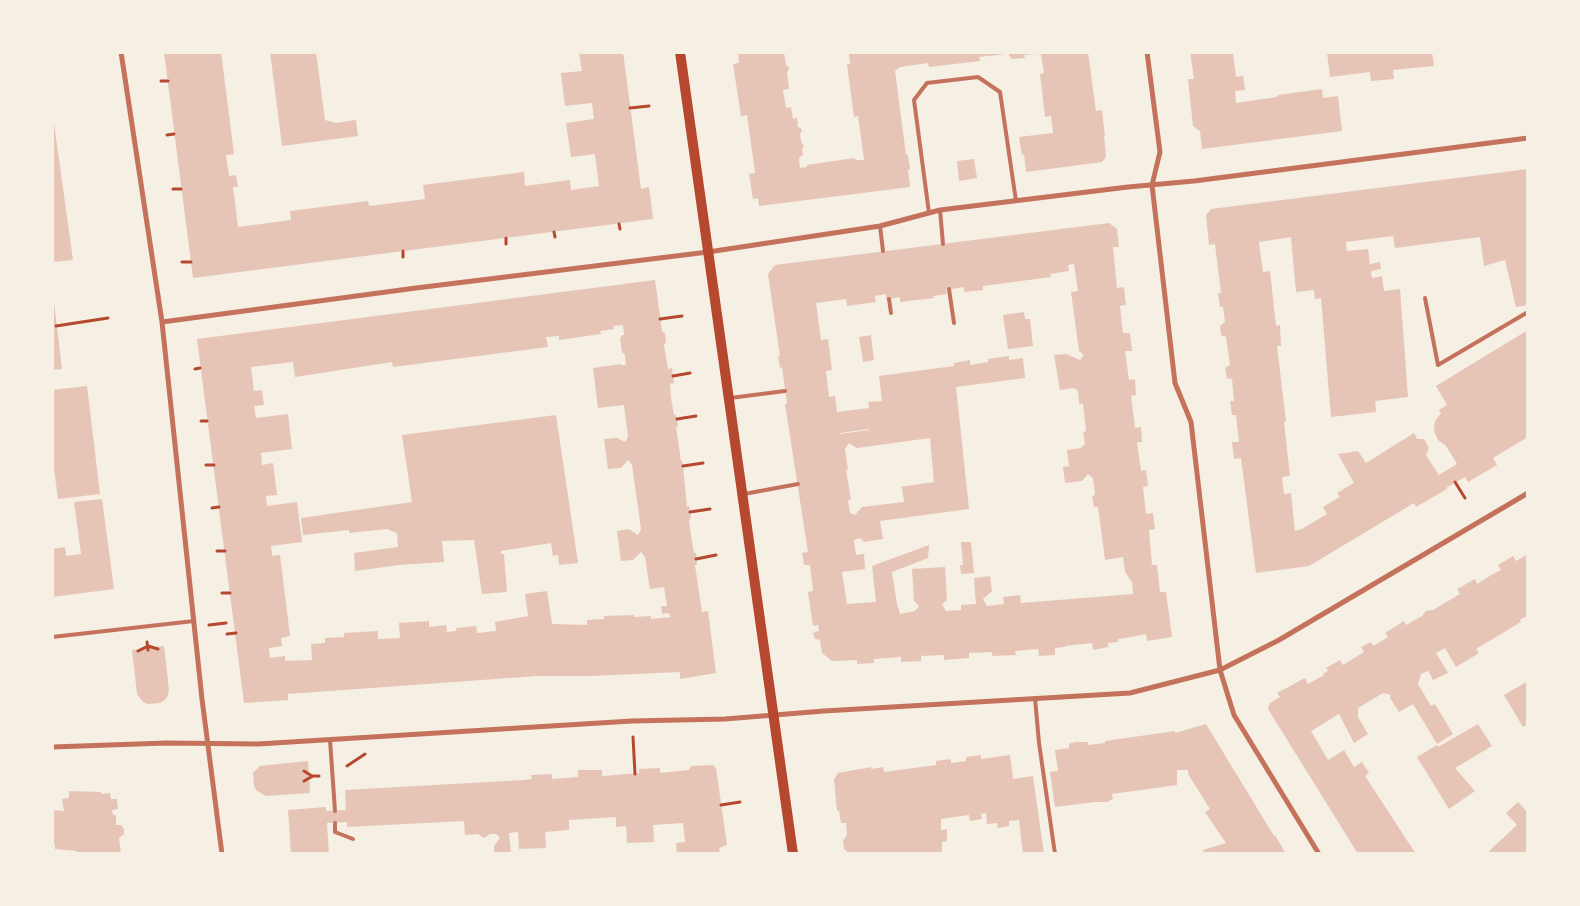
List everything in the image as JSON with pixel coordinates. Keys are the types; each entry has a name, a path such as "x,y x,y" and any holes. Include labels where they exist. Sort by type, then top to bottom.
{"main road":[{"path":"680,52 793,854"}],"street":[{"path":"121,52 162,322 194,621 222,854"},
{"path":"1148,52 1160,152 1152,185 1175,383 1191,422 1220,670 1234,715 1319,854"},
{"path":"162,322 708,252 880,226 940,210 1194,181 1528,138"},
{"path":"52,747 208,742 258,744 632,721 726,719 773,714 1130,692 1220,670 1279,640 1528,493"}],"lane":[{"path":"929,213 914,100 926,83 978,77 1000,92 1016,200"},
{"path":"940,210 943,244"},
{"path":"880,226 883,251"},
{"path":"949,289 954,323"},
{"path":"1424,298 1438,365 1528,312"},
{"path":"889,299 891,313"},
{"path":"728,398 785,391"},
{"path":"742,494 798,484"},
{"path":"52,637 194,621"},
{"path":"1035,698 1039,743 1055,854"},
{"path":"330,740 335,811"},
{"path":"335,823 335,832 353,839"}],"path":[{"path":"161,81 168,81"},
{"path":"630,108 649,106"},
{"path":"167,135 174,134"},
{"path":"174,189 181,189"},
{"path":"619,224 620,229"},
{"path":"554,232 555,237"},
{"path":"506,238 506,244"},
{"path":"403,251 404,257"},
{"path":"182,262 191,262"},
{"path":"660,319 682,316"},
{"path":"56,326 108,318"},
{"path":"194,369 200,368"},
{"path":"673,376 690,373"},
{"path":"677,420 696,416"},
{"path":"201,421 208,421"},
{"path":"683,466 703,463"},
{"path":"206,465 214,465"},
{"path":"1456,482 1465,498"},
{"path":"212,508 219,507"},
{"path":"690,512 710,509"},
{"path":"217,551 225,551"},
{"path":"696,559 716,555"},
{"path":"222,593 230,592"},
{"path":"210,625 226,623"},
{"path":"227,634 236,633"},
{"path":"138,651 148,646 158,649"},
{"path":"632,721 636,774"},
{"path":"304,771 313,776 304,781"},
{"path":"721,805 740,802"}],"building":[{"path":"164,52 221,52 234,154 226,155 229,176 236,175 238,187 233,187 238,227 291,220 290,211 368,201 369,206 425,199 423,185 524,172 525,186 570,180 571,190 599,186 595,154 571,157 566,123 594,119 592,103 565,106 561,73 582,71 579,52 623,52 641,189 649,187 653,219 193,278"},
{"path":"270,52 316,52 325,120 336,123 356,120 358,136 282,146"},
{"path":"738,52 784,52 786,65 789,69 787,73 789,89 783,90 786,108 791,107 793,119 797,118 798,127 802,131 800,134 804,147 802,148 803,155 799,158 800,168 807,167 807,165 854,158 856,160 864,160 858,116 854,117 847,64 850,64 849,52 1006,52 1006,54 979,57 980,61 929,67 928,63 900,67 895,71 906,155 908,155 910,169 908,170 910,187 759,206 758,198 753,199 749,174 755,173 747,115 741,116 733,64 739,63"},
{"path":"1007,52 1088,52 1096,111 1102,110 1106,157 1102,162 1026,172 1024,154 1022,155 1019,137 1053,133 1051,116 1045,117 1040,74 1044,73 1041,55 1024,55 1025,58 1012,59"},
{"path":"1190,52 1233,52 1236,77 1243,76 1245,90 1235,91 1236,103 1322,89 1323,98 1338,96 1342,131 1202,149 1200,131 1193,126 1188,79 1194,79"},
{"path":"1327,52 1432,52 1434,66 1393,70 1394,79 1371,81 1370,72 1330,77"},
{"path":"52,109 73,260 52,262"},
{"path":"974,159 977,178 959,181 957,161"},
{"path":"1528,169 1528,305 1516,307 1505,260 1484,266 1480,237 1395,248 1393,236 1346,242 1347,251 1368,249 1370,264 1380,262 1381,269 1371,271 1372,278 1382,276 1384,291 1400,289 1408,397 1375,401 1376,412 1331,417 1321,298 1315,299 1314,290 1296,292 1291,237 1259,242 1263,272 1270,271 1276,326 1280,325 1281,346 1277,346 1290,476 1282,477 1284,494 1291,493 1295,531 1302,529 1327,514 1323,507 1340,497 1337,493 1354,483 1338,454 1358,451 1366,463 1414,433 1417,439 1424,439 1429,448 1426,455 1439,475 1457,464 1446,446 1438,440 1434,431 1435,421 1441,413 1439,410 1447,405 1436,386 1528,330 1528,437 1493,458 1497,465 1468,482 1465,477 1416,507 1414,503 1309,566 1256,573 1241,458 1234,459 1232,442 1239,442 1236,415 1232,415 1230,401 1234,401 1232,379 1227,378 1225,368 1230,365 1226,337 1221,335 1220,326 1225,322 1223,307 1220,307 1218,293 1221,293 1215,244 1209,245 1206,215 1211,209"},
{"path":"1109,223 1117,229 1119,247 1113,247 1117,288 1124,287 1126,305 1120,306 1123,333 1130,333 1132,351 1125,351 1129,380 1135,379 1136,395 1131,396 1135,428 1141,427 1142,442 1137,442 1141,471 1146,470 1148,486 1143,487 1146,514 1153,513 1155,529 1149,530 1152,565 1157,565 1160,592 1166,592 1172,637 1147,641 1146,634 1118,639 1118,642 1108,643 1108,647 1093,650 1092,643 1065,646 1055,648 1055,655 1039,656 1038,649 1015,651 1016,655 992,656 992,652 969,653 969,658 944,660 944,655 921,656 921,661 901,662 901,657 874,659 874,663 857,664 857,660 832,661 822,653 820,640 815,639 813,633 819,631 818,625 813,626 808,592 813,591 810,565 804,565 802,553 808,552 785,404 787,403 782,367 780,368 778,356 780,356 768,274 775,265","holes":["1074,264 1078,291 1071,292 1079,351 1084,355 1080,360 1066,354 1054,355 1060,390 1074,388 1078,391 1079,404 1083,404 1086,431 1083,432 1085,444 1081,448 1067,450 1069,466 1063,467 1065,483 1082,481 1088,474 1093,478 1095,495 1092,496 1094,507 1098,507 1105,560 1123,557 1125,572 1132,582 1133,594 1021,603 1020,595 1003,597 1004,604 987,606 983,599 992,591 990,576 974,578 976,604 961,605 961,610 946,611 942,604 947,600 945,567 912,569 914,601 919,606 915,611 900,614 892,572 928,558 929,545 872,566 876,602 847,604 842,572 865,569 864,554 856,555 854,540 860,538 864,542 883,539 880,521 969,509 956,387 1025,378 1023,358 1009,360 1009,356 988,359 988,362 970,365 970,360 954,363 954,366 879,376 882,401 868,402 869,408 837,412 835,396 829,397 826,371 832,370 828,339 821,340 816,303 846,299 847,306 876,302 875,296 886,294 886,300 900,297 900,302 934,298 933,296 947,294 946,290 964,287 964,292 983,290 983,286 1051,277 1050,274 1069,271 1068,265","869,430 840,434 840,433","930,438 934,482 900,487 902,488 904,502 862,507 855,515 850,513 848,500 851,500 845,449 849,443 857,448"]},
{"path":"655,280 662,331 665,333 666,342 664,345 668,369 672,368 674,383 670,384 671,398 674,415 676,415 677,419 678,427 676,427 683,466 687,507 689,506 691,519 689,520 691,536 694,553 696,553 697,565 695,565 702,612 708,611 716,673 680,679 680,672 592,676 537,676 288,694 288,700 244,703 197,339","holes":["623,325 624,335 620,339 626,365 593,368 598,408 624,405 628,437 625,442 617,438 604,439 608,469 621,468 628,460 632,465 641,529 638,535 629,529 617,531 621,561 633,560 641,552 645,557 650,589 664,587 667,606 661,606 662,614 668,613 671,617 651,619 651,616 604,616 604,619 587,620 587,625 552,624 547,591 525,594 528,616 495,622 496,631 477,633 476,626 456,628 456,631 447,632 446,625 429,627 429,621 399,623 400,638 378,639 378,631 344,633 344,637 325,638 325,643 311,644 312,660 285,661 285,656 270,658 269,648 282,646 281,638 290,636 280,555 272,556 271,546 302,542 297,502 267,506 266,496 277,495 273,463 262,465 261,453 292,449 288,414 256,418 254,406 264,405 262,390 254,391 251,367 293,362 295,377 392,362 393,367 548,347 546,337 559,336 559,340 601,334 600,331 614,329 613,326"]},
{"path":"52,302 54,302 62,369 52,370"},
{"path":"1024,312 1025,319 1030,319 1033,346 1008,349 1003,315"},
{"path":"871,335 874,360 863,362 859,337"},
{"path":"87,386 100,494 58,499 52,454 52,390"},
{"path":"556,415 578,563 559,565 558,555 553,556 551,543 501,551 501,554 504,554 507,592 482,594 474,540 442,541 444,562 399,565 355,571 354,553 398,547 397,533 387,529 349,533 349,530 303,535 301,518 412,502 402,435"},
{"path":"102,499 114,589 52,597 52,549 65,547 66,556 81,554 74,502"},
{"path":"961,542 971,542 974,573 961,574 960,565 963,565"},
{"path":"1528,554 1528,615 1520,620 1521,622 1476,649 1479,653 1456,667 1445,648 1436,653 1448,673 1433,680 1428,671 1421,674 1418,684 1431,706 1435,704 1453,734 1437,744 1413,704 1399,712 1390,698 1391,695 1383,693 1358,708 1358,717 1368,734 1354,743 1339,714 1311,731 1328,760 1344,750 1354,767 1362,762 1369,773 1365,776 1416,854 1358,854 1268,709 1270,703 1280,697 1277,693 1305,678 1308,684 1324,675 1328,671 1326,668 1340,660 1343,665 1364,652 1361,647 1371,642 1373,646 1388,637 1385,633 1404,621 1406,625 1422,616 1426,611 1433,610 1460,594 1457,589 1475,579 1477,584 1501,570 1498,565 1513,556 1516,561"},
{"path":"164,646 168,695 160,703 148,704 143,702 137,694 132,650"},
{"path":"1528,681 1528,724 1523,727 1504,695"},
{"path":"1206,724 1286,854 1205,854 1203,850 1226,843 1205,812 1210,809 1188,774 1188,770 1177,770 1177,785 1112,794 1113,799 1107,802 1055,807 1050,772 1058,771 1055,750 1069,748 1069,744 1075,742 1088,742 1088,745 1105,743 1105,741 1175,731 1175,733"},
{"path":"1478,724 1492,746 1455,768 1475,791 1449,809 1417,757"},
{"path":"981,755 981,759 1010,755 1013,779 1033,776 1044,854 1023,854 1019,820 1009,821 1009,826 998,828 997,823 987,824 986,813 981,814 982,819 970,821 969,815 941,819 941,830 947,829 947,841 942,842 942,854 850,854 844,849 843,841 847,835 846,823 841,823 839,811 837,811 834,779 838,773 871,767 871,769 883,767 884,772 936,765 936,761 951,759 951,763 966,761 966,757"},
{"path":"308,761 310,793 266,796 257,791 254,786 253,773 260,766"},
{"path":"713,765 716,768 727,845 719,848 720,854 677,854 676,843 685,842 683,823 653,825 654,842 627,843 626,826 616,827 616,817 569,820 569,830 545,832 546,848 519,849 518,832 509,833 511,854 494,854 494,846 500,838 496,834 490,834 484,838 478,834 465,835 464,821 347,827 347,822 327,823 329,854 291,854 288,810 326,807 326,811 346,810 345,790 524,780 532,779 531,775 552,774 552,779 578,777 578,770 602,770 602,776 639,773 639,769 660,768 660,773 689,770 691,766"},
{"path":"69,791 110,793 111,799 117,799 118,809 112,810 113,815 116,815 116,825 121,825 124,829 124,834 119,838 121,854 71,854 77,851 55,849 55,845 52,845 52,810 64,811 62,799 69,798"},
{"path":"1518,802 1528,813 1528,854 1491,854 1489,851 1517,825 1506,813"}]}
